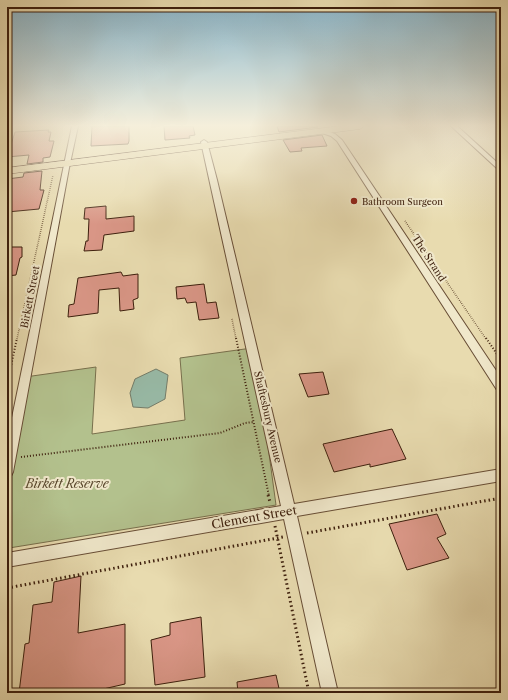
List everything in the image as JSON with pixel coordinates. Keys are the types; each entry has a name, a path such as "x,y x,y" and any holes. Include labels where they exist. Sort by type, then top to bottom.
{"main road":[{"path":"7,167 87,159"},
{"path":"7,171 68,161"}],"street":[{"name":"Shaftesbury Avenue","path":"208,159 330,693"},
{"name":"The Strand","path":"351,159 501,388"},
{"path":"489,159 501,170"},
{"name":"Birkett Street","path":"7,472 68,161"},
{"name":"Clement Street","path":"7,560 501,475"}],"path":[{"path":"7,385 54,168"},
{"path":"402,216 501,360"},
{"path":"231,313 309,693"},
{"path":"10,458 220,433 245,423 254,422"},
{"path":"7,588 501,498"}],"green space":[{"name":"Birkett Reserve","path":"252,348 258,373 276,505 9,548 12,447 25,377 96,367 92,434 185,420 180,358"}],"shaded area":[{"path":"156,369 168,375 165,399 148,408 133,407 130,393 135,379"}],"building":[{"path":"28,159 43,159 43,162 27,164"},
{"path":"42,171 40,190 44,190 39,209 7,212 7,179 23,177 24,173"},
{"path":"106,206 106,219 134,216 134,231 104,235 102,250 84,251 86,241 88,241 89,219 84,219 85,208"},
{"path":"7,247 22,247 22,257 20,258 16,275 7,276"},
{"path":"121,272 123,276 138,274 138,298 133,300 134,309 120,311 119,288 99,290 98,313 68,317 69,305 74,304 78,278"},
{"path":"204,284 207,303 216,302 219,318 199,320 196,302 187,303 185,298 177,299 176,287"},
{"path":"323,372 329,394 308,397 299,374"},
{"path":"392,429 406,459 370,467 370,464 334,472 323,444"},
{"path":"437,514 446,534 437,538 449,558 407,570 389,524"},
{"path":"81,576 78,633 125,624 125,684 86,693 19,693 25,644 29,643 33,605 52,602 54,582"},
{"path":"201,617 205,677 155,685 151,640 170,635 170,623"},
{"path":"276,675 280,693 238,693 237,682"}],"place":[{"name":"Bathroom Surgeon","path":"354,201"}]}
